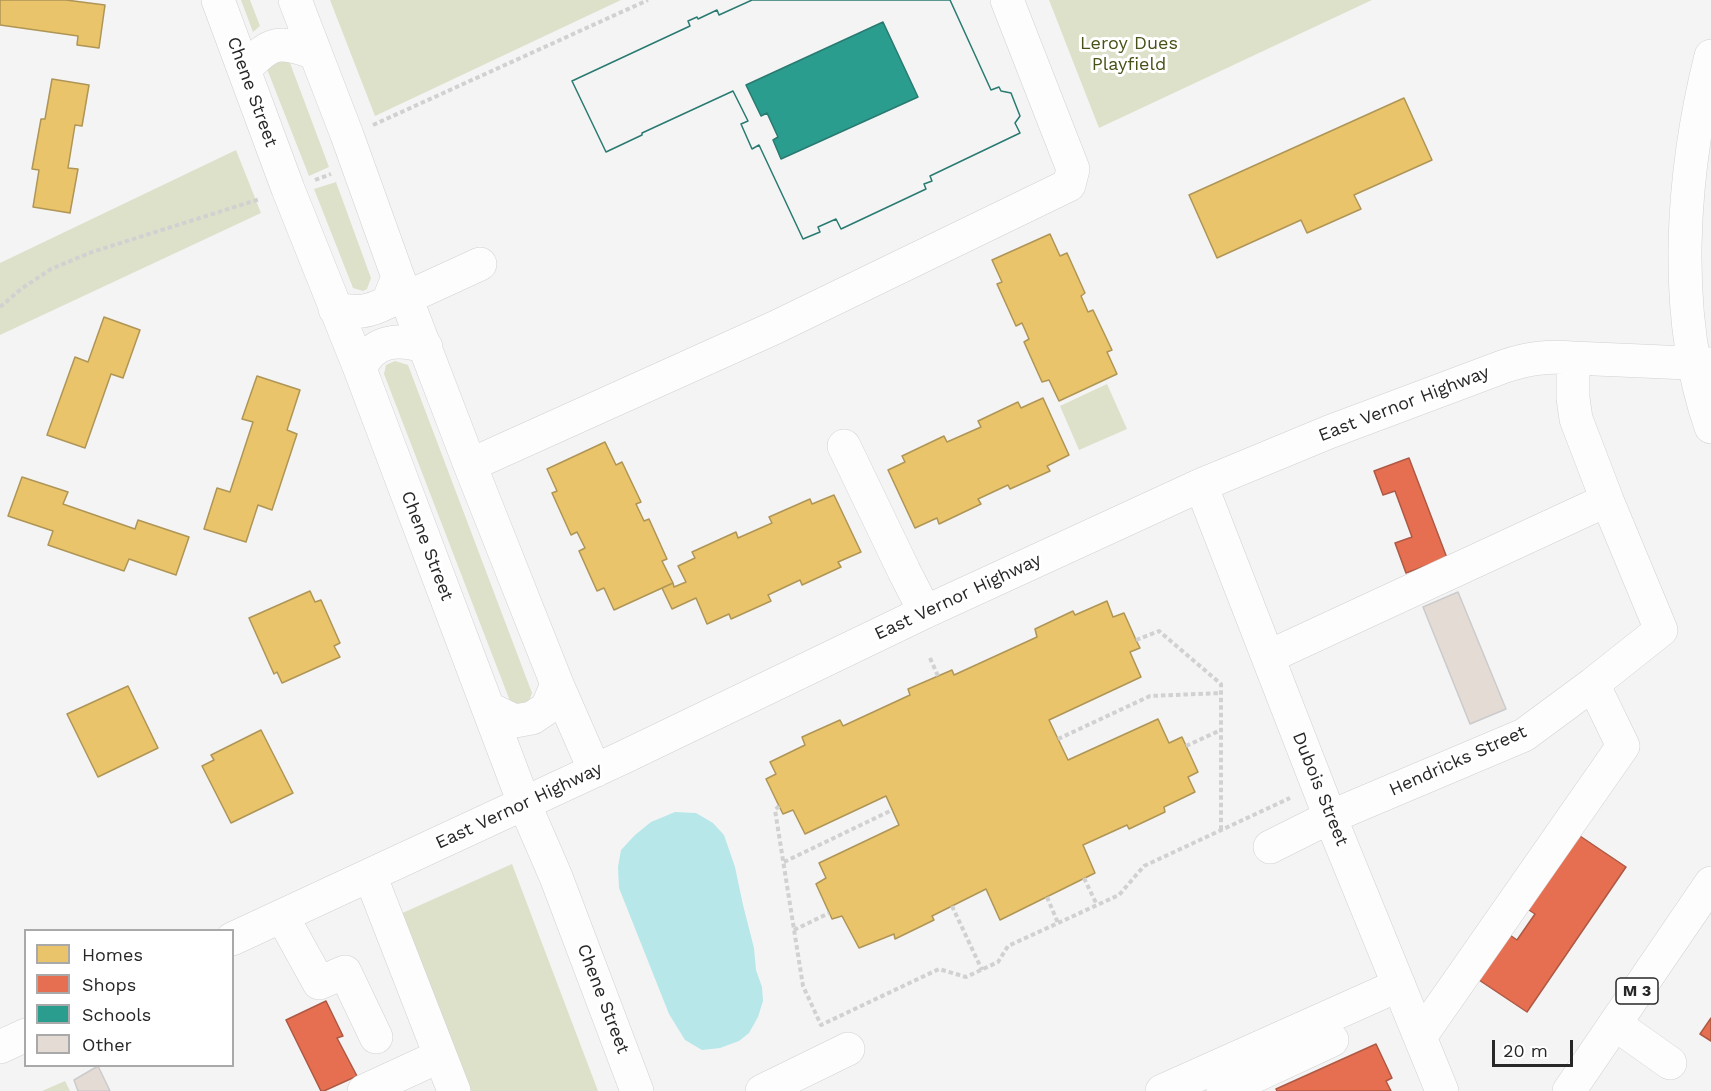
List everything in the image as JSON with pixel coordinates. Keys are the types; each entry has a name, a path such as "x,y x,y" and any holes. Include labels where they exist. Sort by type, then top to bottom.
{"street":[{"name":"Chene Street","path":"218,0 288,189 360,369 524,803 556,877 637,1091"},
{"path":"295,0 470,465 557,684 595,771"},
{"path":"470,465 774,328 1069,186 1073,169 1007,0"},
{"path":"245,69 272,46 293,45 315,53"},
{"path":"1711,56 1707,90 1693,140 1688,180 1686,238 1688,314 1703,364 1711,427"},
{"path":"335,309 356,313 373,310 388,302 402,287 480,264"},
{"path":"360,369 365,358 389,342 408,341 426,347"},
{"name":"East Vernor Highway","path":"234,938 595,771 925,612 1201,485 1329,432 1530,358 1552,356 1703,364"},
{"path":"1268,657 1607,500 1576,419 1573,398 1573,358"},
{"path":"844,447 925,612"},
{"name":"Dubois Street","path":"1201,485 1330,817 1442,1091"},
{"name":"Hendricks Street","path":"1270,847 1330,817 1524,735 1661,630 1607,500"},
{"path":"488,708 515,721 532,718 547,708 557,684"},
{"path":"1420,1037 1623,746 1593,684"},
{"path":"370,875 454,1091"},
{"name":"M 3","path":"1569,1091 1709,890"},
{"path":"282,916 319,983 345,972 376,1037"},
{"path":"1162,1091 1403,995"},
{"path":"1223,1091 1403,995"},
{"path":"1615,1024 1670,1063"},
{"path":"0,1047 24,1036"},
{"path":"762,1091 848,1049"},
{"path":"364,1091 440,1056"}],"path":[{"path":"373,125 648,0"},
{"path":"310,182 334,173"},
{"path":"0,307 21,289 51,269 92,252 259,199"},
{"path":"1136,640 1159,631 1221,684 1221,831"},
{"path":"930,658 938,676"},
{"path":"1058,739 1150,696 1221,693"},
{"path":"1186,746 1221,730"},
{"path":"779,806 776,810 803,986 821,1025 939,969 966,977 998,962 1008,946 1119,895 1144,866 1290,798"},
{"path":"784,862 892,810"},
{"path":"1084,878 1097,906"},
{"path":"1047,897 1058,923"},
{"path":"952,906 982,969"},
{"path":"794,930 829,913"}],"green space":[{"path":"241,0 250,0 260,26 253,32"},
{"path":"330,0 621,0 375,116"},
{"name":"Leroy Dues Playfield","path":"1049,0 1372,0 1099,128"},
{"path":"278,58 290,63 329,167 309,176 267,69"},
{"path":"236,150 261,213 0,335 0,263"},
{"path":"336,182 371,278 367,289 363,291 353,288 314,189"},
{"path":"395,361 408,365 532,693 529,701 519,705 510,701 384,374 386,365"},
{"path":"1107,384 1127,429 1079,450 1060,406"},
{"path":"512,864 598,1091 468,1091 398,915"},
{"path":"65,1081 70,1091 42,1091"}],"water":[{"path":"675,812 696,813 713,823 724,835 735,867 754,948 756,970 762,987 763,1001 758,1017 749,1033 739,1041 720,1048 702,1050 685,1040 669,1014 619,888 618,867 621,850 651,822"}],"building: Homes":[{"path":"0,0 66,0 105,5 99,48 77,45 78,36 0,25"},
{"path":"52,79 89,85 82,126 75,125 68,168 78,169 70,213 33,207 39,170 32,169 41,119 45,119"},
{"path":"1404,98 1432,160 1354,195 1361,209 1307,233 1301,220 1217,258 1189,195"},
{"path":"1050,234 1060,256 1067,253 1085,293 1081,296 1088,312 1093,310 1112,350 1107,352 1117,374 1059,401 1049,380 1042,382 1024,342 1029,339 1022,323 1016,326 997,284 1002,282 992,260"},
{"path":"104,317 140,330 123,378 111,374 85,448 47,435 75,357 88,362"},
{"path":"257,376 300,390 287,430 297,434 272,510 258,505 246,542 204,529 217,488 230,492 253,422 242,419"},
{"path":"1043,398 1069,455 1047,466 1050,471 1010,489 1008,485 978,499 981,504 939,524 937,518 915,528 888,470 905,462 902,456 944,436 947,442 981,427 978,421 1018,402 1021,408"},
{"path":"605,442 616,465 622,462 641,502 636,504 644,521 649,519 667,559 662,561 673,583 614,610 604,588 597,591 579,551 585,548 577,532 571,535 552,493 557,491 547,469"},
{"path":"22,477 68,492 63,504 135,529 138,520 189,537 176,575 129,559 124,571 48,545 53,531 8,516"},
{"path":"834,495 861,552 838,562 841,567 802,585 800,580 768,595 771,601 731,619 729,614 707,624 696,598 672,609 662,588 673,583 674,587 686,582 678,566 695,558 692,552 736,532 738,538 772,523 769,517 810,499 812,504"},
{"path":"310,591 315,602 321,600 340,643 334,646 340,657 282,683 277,672 274,674 249,618"},
{"path":"1107,601 1113,617 1124,613 1140,648 1130,652 1141,677 1049,720 1068,760 1158,719 1169,743 1182,737 1198,772 1188,777 1195,792 1164,807 1165,812 1129,829 1127,825 1083,845 1095,873 1000,920 986,889 932,916 934,920 895,939 894,934 859,948 842,916 832,919 816,884 826,878 819,863 899,825 886,796 805,834 793,810 783,814 779,806 766,779 776,774 770,762 805,745 802,737 840,720 843,726 910,695 908,689 952,670 954,675 1037,637 1035,629 1073,611 1075,615"},
{"path":"128,686 158,748 98,777 67,714"},
{"path":"261,730 293,793 231,823 202,766 214,760 211,755"}],"building: Shops":[{"path":"1409,458 1447,558 1406,573 1395,543 1412,537 1395,491 1383,495 1374,471"},
{"path":"1574,832 1626,867 1527,1012 1476,978 1507,933 1517,940 1535,914 1523,906"},
{"path":"326,1001 343,1036 337,1038 357,1076 321,1091 286,1020"},
{"path":"1711,1018 1711,1041 1700,1034"},
{"path":"1376,1044 1392,1078 1386,1081 1391,1091 1277,1091 1276,1089"}],"building: Schools":[{"path":"752,0 950,0 991,90 999,87 1001,91 1011,93 1020,116 1015,123 1020,133 930,176 932,181 924,184 926,189 841,229 836,219 818,227 820,232 803,239 759,145 752,149 741,124 748,121 733,91 606,152 572,81 690,26 688,21 717,10 719,15","holes":["883,22 918,97 781,159 773,140 778,137 767,113 761,116 746,85"]},
{"path":"752,0 950,0 991,90 999,87 1001,91 1011,93 1020,116 1015,123 1020,133 930,176 932,181 924,184 926,189 841,229 836,219 818,227 820,232 803,239 759,145 752,149 741,124 748,121 733,91 606,152 572,81 690,26 688,21 717,10 719,15"}],"building: Other":[{"path":"1458,592 1506,709 1470,724 1423,607"},
{"path":"98,1067 110,1091 78,1091 74,1080"}]}
